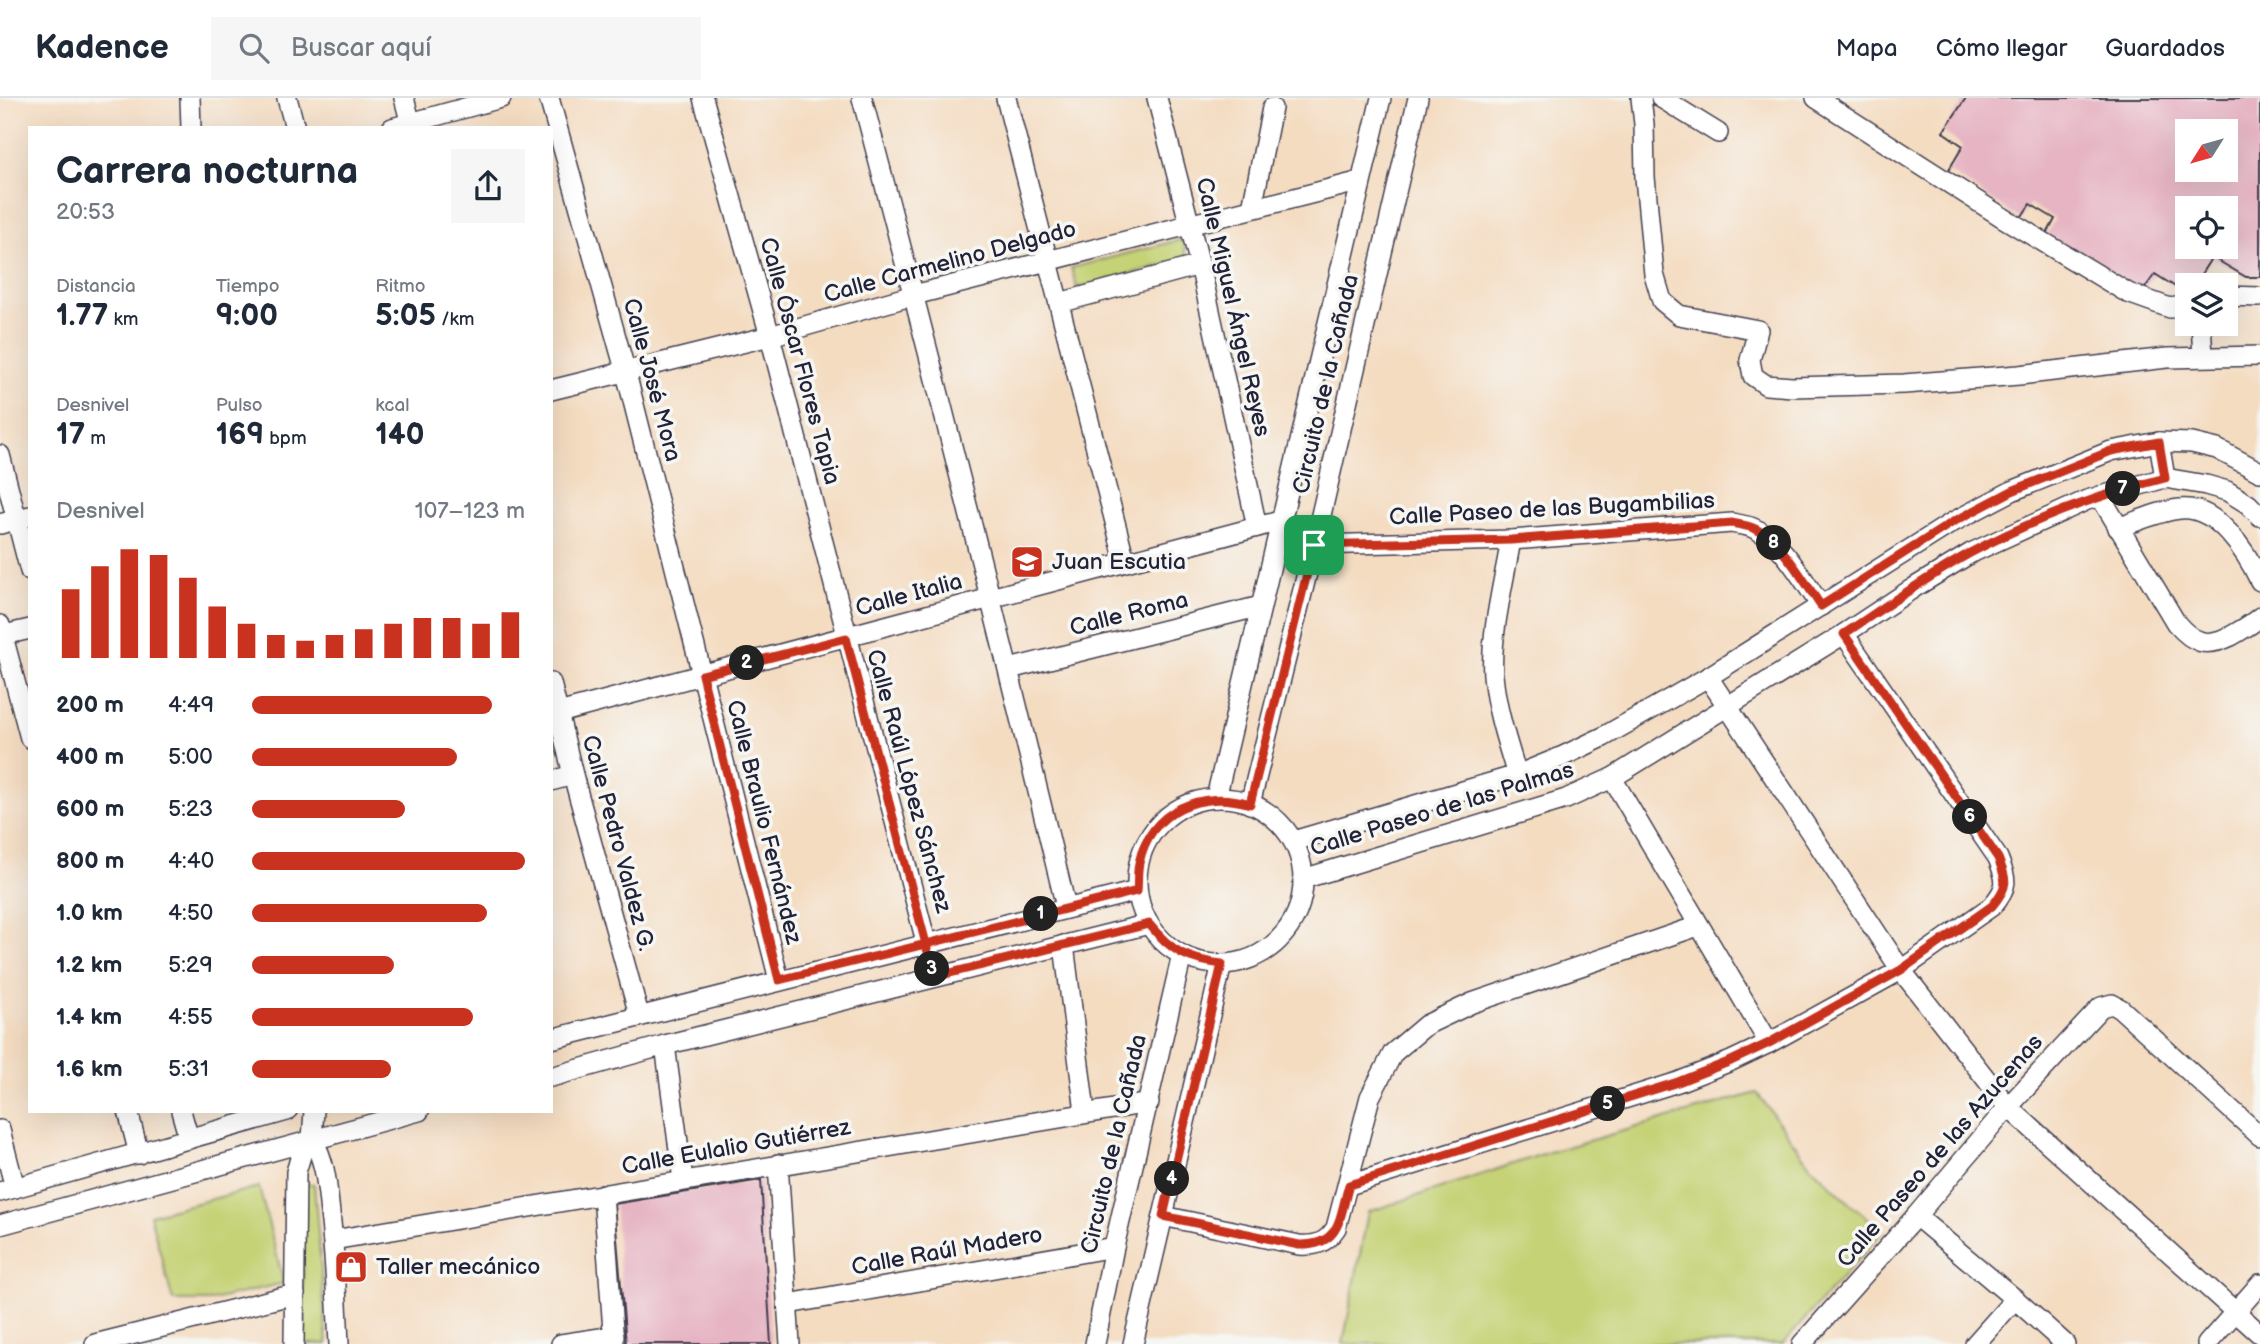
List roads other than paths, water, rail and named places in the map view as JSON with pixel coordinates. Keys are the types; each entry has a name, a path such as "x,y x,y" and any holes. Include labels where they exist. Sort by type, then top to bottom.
{"street":[{"path":"190,98 191,126"},
{"path":"288,98 295,126"},
{"path":"404,98 405,126 500,98"},
{"name":"Calle José Mora","path":"549,98 625,373 702,675"},
{"name":"Calle Óscar Flores Tapia","path":"703,98 770,336 846,638"},
{"path":"862,98 1009,669 1066,908"},
{"path":"1006,98 1125,561"},
{"name":"Calle Miguel Ángel Reyes","path":"1157,98 1191,225 1257,527"},
{"name":"Circuito de la Cañada","path":"1216,798 1381,98"},
{"name":"Circuito de la Cañada","path":"1250,804 1314,545 1418,98"},
{"path":"1641,98 1654,274 1662,301 1679,315 1758,330 1750,368 1753,376 1766,385 1814,387 1904,384 2203,356 2260,356"},
{"path":"1661,98 1718,134"},
{"path":"1816,98 2002,217 2128,293 2170,308 2175,307"},
{"path":"1252,208 1272,108"},
{"name":"Calle Carmelino Delgado","path":"553,390 770,336 914,295 1361,181"},
{"path":"1059,303 1200,265"},
{"path":"2238,296 2260,297"},
{"path":"2201,336 2203,356"},
{"path":"2159,442 2165,478"},
{"name":"Calle Paseo de las Palmas","path":"1293,841 1517,775 1603,737 1708,677 1953,522 2012,491 2111,451 2159,442 2192,443 2217,449 2260,472"},
{"path":"0,455 28,564"},
{"name":"Calle Paseo de las Palmas","path":"1303,879 1566,799 1612,778 1971,553 2100,496 2165,478 2227,491 2248,504 2260,516"},
{"path":"2100,496 2185,634 2195,641 2220,641 2260,617"},
{"path":"2118,528 2182,508 2195,510 2211,517 2236,539 2260,581"},
{"name":"Calle Italia","path":"555,714 1280,521"},
{"name":"Calle Paseo de las Bugambilias","path":"1314,545 1511,540 1732,523 1755,528 1783,553 1821,606"},
{"path":"1511,540 1496,629 1493,673 1500,719 1517,775"},
{"name":"Calle Roma","path":"1009,669 1261,606"},
{"path":"28,629 1,632 28,731"},
{"path":"1349,1185 1678,1082 1731,1061 1901,970 1992,906 2003,893 2006,878 1998,858 1844,634"},
{"name":"Calle Raúl López Sánchez","path":"846,638 934,977"},
{"name":"Calle Braulio Fernández","path":"702,675 779,980"},
{"path":"1708,677 1901,970 2008,1107 2260,1334"},
{"name":"Calle Pedro Valdez G.","path":"555,714 639,1015"},
{"path":"553,780 573,775"},
{"path":"1612,778 1769,1043"},
{"path":"1216,798 1234,799 1250,804 1266,812 1281,825 1293,841 1303,879 1300,905 1289,928 1280,938 1271,947 1248,959 1222,964 1202,962 1182,955 1163,942 1141,908 1137,891 1138,864 1148,838 1166,817 1189,803 1216,798"},
{"path":"553,1037 1137,891"},
{"path":"553,1076 666,1045 1149,924"},
{"path":"1163,1216 1299,1245 1314,1245 1328,1240 1336,1228 1349,1185 1370,1097 1393,1053 1426,1025 1472,1003 1698,926"},
{"path":"1064,944 1085,1112"},
{"name":"Circuito de la Cañada","path":"1095,1344 1114,1247 1182,955"},
{"path":"1133,1344 1222,964"},
{"name":"Calle Paseo de las Azucenas","path":"1802,1344 2008,1107 2101,1007 2112,1004 2120,1009 2260,1136"},
{"path":"666,1045 683,1180"},
{"name":"Calle Eulalio Gutiérrez","path":"333,1240 1149,1103"},
{"path":"129,1113 139,1154"},
{"path":"182,1113 189,1139"},
{"path":"0,1130 8,1190 279,1113"},
{"path":"294,1344 296,1172 302,1153 312,1139 314,1113"},
{"path":"0,1225 411,1113"},
{"path":"312,1139 321,1155 324,1168 333,1240 340,1344"},
{"path":"778,1164 790,1344"},
{"path":"561,1344 614,1340 603,1194"},
{"path":"1916,1216 2066,1344"},
{"name":"Calle Raúl Madero","path":"788,1304 1114,1247"},
{"path":"2207,1344 2260,1284"},
{"path":"95,1344 295,1294"},
{"path":"1975,1344 2015,1299"}],"place":[{"name":"Juan Escutia","path":"1027,562"},
{"name":"Taller mecánico","path":"351,1267"}]}
